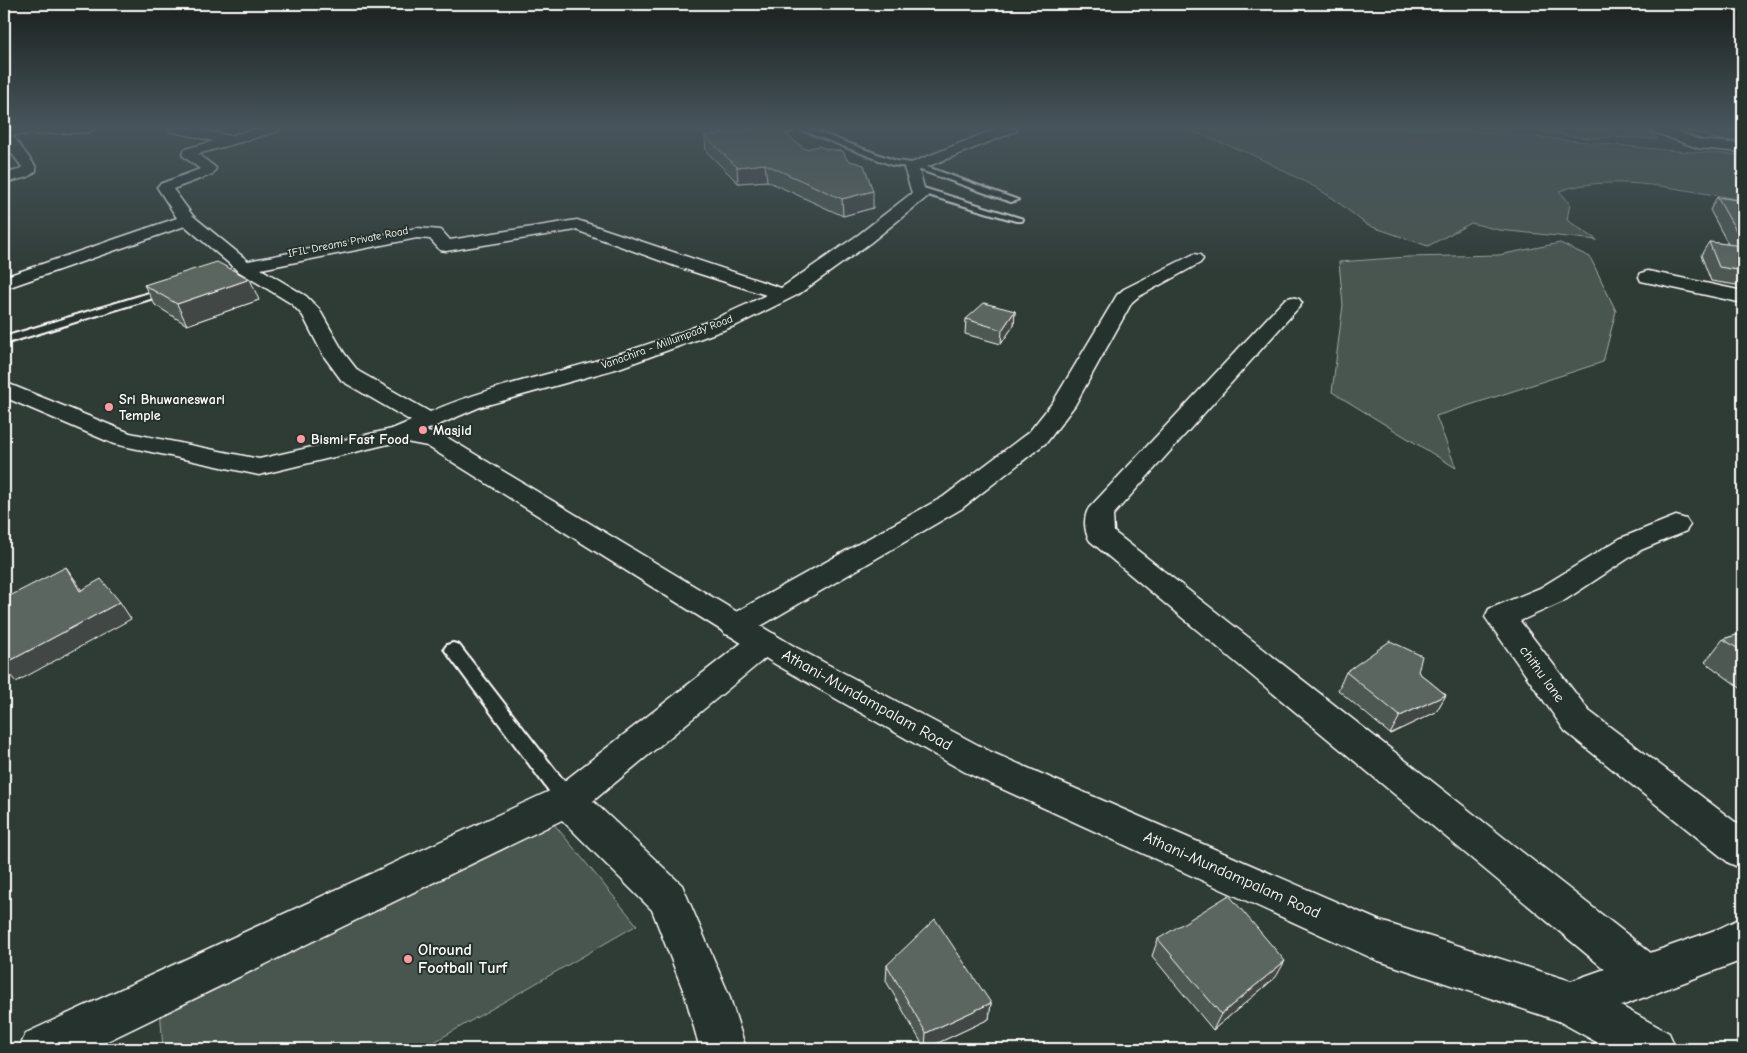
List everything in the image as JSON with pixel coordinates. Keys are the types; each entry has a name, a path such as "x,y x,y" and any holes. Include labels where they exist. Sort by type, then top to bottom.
{"street":[{"path":"191,177 165,187 187,220 240,266 299,300 306,306 312,313 334,355 350,376 415,428"},
{"path":"914,177 917,189"},
{"name":"Vanachira - Millumpady Road","path":"415,428 472,402 611,363 730,321 792,290 921,194 917,189"},
{"path":"4,283 187,220"},
{"name":"IFIL Dreams Private Road","path":"240,266 450,222"},
{"path":"418,230 435,234 446,246 577,224 681,262 781,294"},
{"path":"42,1049 566,800 750,634 952,503 1038,437 1064,405 1124,299 1131,293 1194,259"},
{"path":"1648,277 1743,297"},
{"path":"1292,303 1099,514 1100,535 1646,976"},
{"name":"Athani-Mundampalam Road","path":"4,389 124,439 259,467 415,428 750,634 978,762 1376,940 1571,1003 1654,1049"},
{"name":"chithu lane","path":"1676,525 1631,544 1551,595 1500,617 1577,721 1743,851"},
{"path":"566,800 668,898 707,995 723,1049"},
{"path":"1571,1003 1730,945 1743,936"}],"lane":[{"path":"948,177 1014,200"},
{"path":"917,189 1020,219"},
{"path":"4,341 179,287"},
{"path":"453,649 566,800"}],"shaded area":[{"path":"1296,177 1743,177 1743,200 1651,185 1603,183 1581,186 1559,191 1570,203 1567,220 1597,240 1499,230 1471,223 1428,246 1367,225 1334,199"},
{"path":"1560,243 1590,257 1616,311 1603,362 1436,416 1456,468 1332,392 1343,305 1339,262 1408,257 1499,255"},
{"name":"Olround Football Turf","path":"554,824 637,925 422,1049 163,1049 159,994"}],"building":[{"path":"794,177 868,177 873,191 842,199"},
{"path":"1717,197 1743,201 1743,243"},
{"path":"1709,242 1743,246 1743,271 1719,267"},
{"path":"217,262 250,279 177,304 144,285"},
{"path":"984,303 1015,311 1002,330 966,319"},
{"path":"66,567 80,591 101,579 120,602 4,664 4,599"},
{"path":"1743,633 1743,652 1723,639"},
{"path":"1390,641 1422,656 1418,672 1446,695 1400,716 1346,672"},
{"path":"1229,895 1285,961 1221,1014 1158,939"},
{"path":"935,919 991,1003 926,1033 887,965"}],"place":[{"name":"Sri Bhuwaneswari Temple","path":"109,407"},
{"name":"Masjid","path":"423,430"},
{"name":"Bismi Fast Food","path":"301,439"},
{"name":"Olround Football Turf","path":"408,959"}]}
